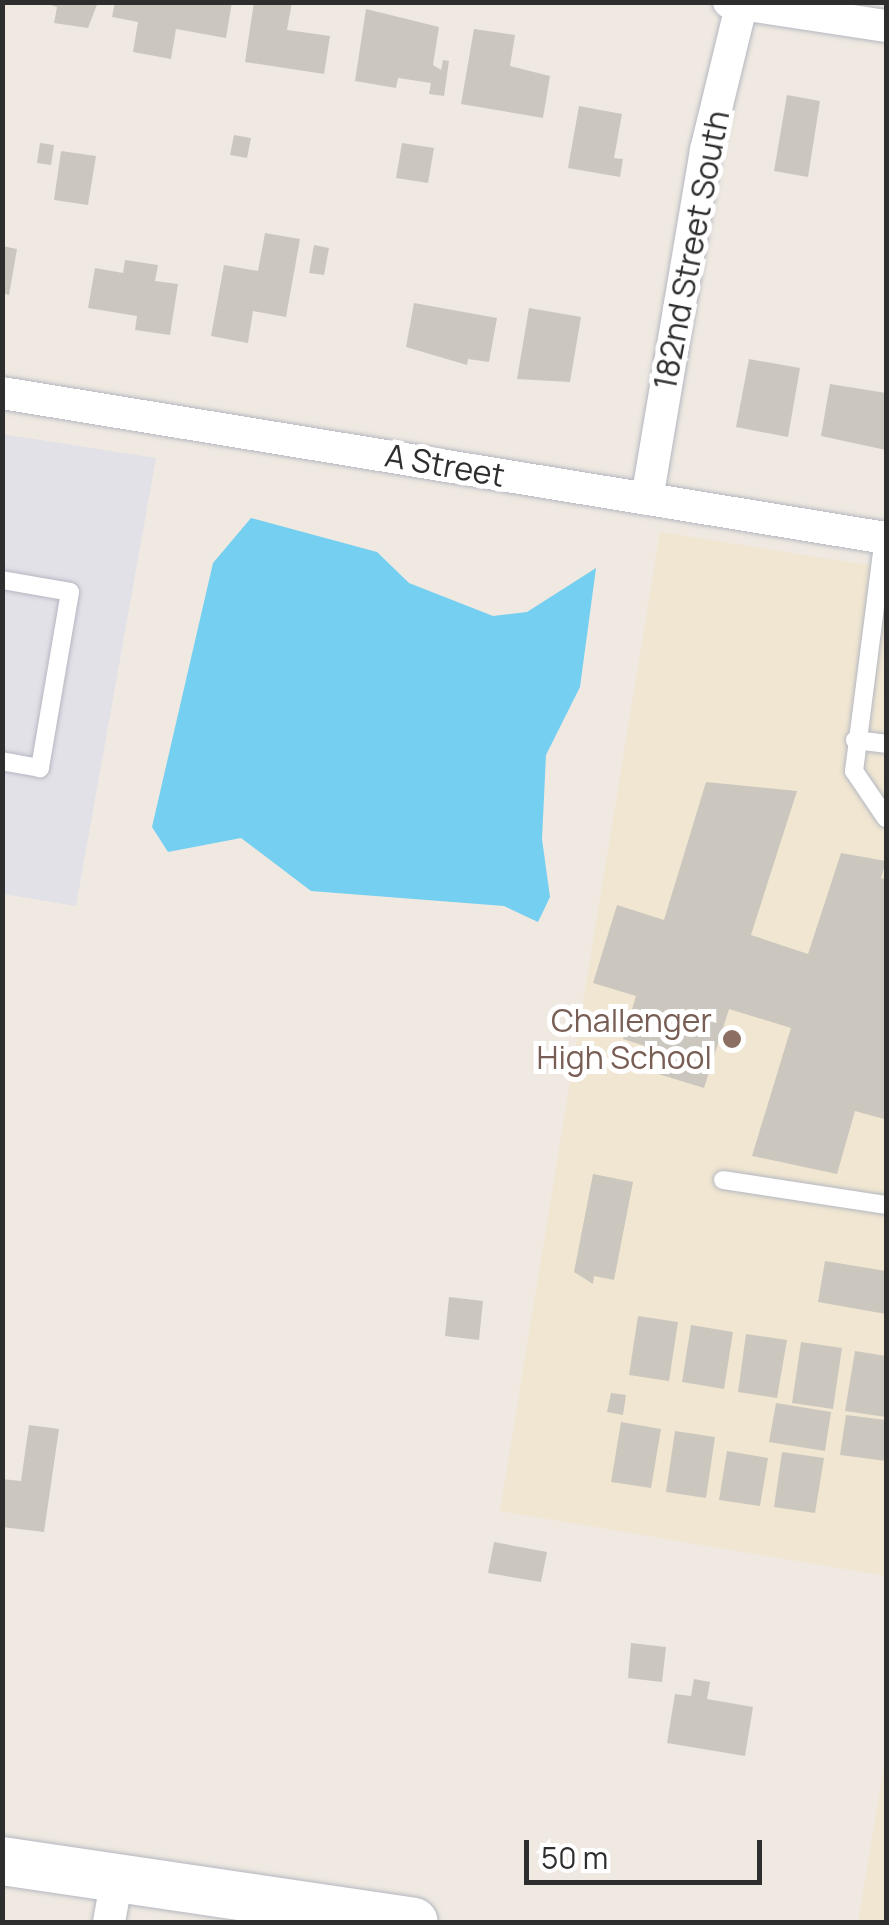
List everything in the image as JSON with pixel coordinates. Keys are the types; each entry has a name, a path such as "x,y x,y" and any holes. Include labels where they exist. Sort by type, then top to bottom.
{"street":[{"path":"738,3 886,26"},
{"name":"182nd Street South","path":"646,499 706,150 738,3"},
{"name":"A Street","path":"2,393 885,537"},
{"path":"2,1861 113,1900 410,1922"}],"lane":[{"path":"885,537 878,640 856,740 854,772 886,818"},
{"path":"2,580 70,592 40,768 2,761"},
{"path":"856,740 886,744"},
{"path":"723,1180 886,1205"}],"shaded area":[{"path":"2,434 156,458 76,906 3,894"},
{"name":"Challenger High School","path":"660,532 886,568 886,1576 500,1511"},
{"path":"886,1754 886,1922 858,1922"}],"water":[{"path":"251,518 377,552 409,583 493,616 527,612 596,568 580,687 546,755 542,839 550,897 538,922 504,906 311,891 241,838 168,852 152,827 213,563"}],"building":[{"path":"41,2 98,2 88,28 54,23 57,7"},
{"path":"115,2 232,2 226,38 176,29 171,59 133,52 138,22 112,17"},
{"path":"254,2 292,2 287,30 330,36 324,74 245,62"},
{"path":"366,9 439,27 433,65 441,70 443,60 449,61 444,96 429,94 431,83 398,78 396,88 355,81"},
{"path":"474,29 515,35 510,66 550,76 543,118 461,104"},
{"path":"787,95 820,101 808,177 774,171"},
{"path":"579,106 622,114 614,158 623,159 620,177 568,168"},
{"path":"234,135 251,138 247,158 230,155"},
{"path":"40,143 54,145 51,165 37,163"},
{"path":"402,143 434,148 428,183 396,178"},
{"path":"61,151 96,156 88,205 54,200"},
{"path":"265,233 300,239 286,317 253,311 248,343 211,336 224,265 258,271"},
{"path":"314,245 329,248 324,275 309,273"},
{"path":"2,246 17,249 9,295 2,293"},
{"path":"125,260 158,265 155,281 178,284 170,335 135,330 137,316 88,308 95,268 123,273"},
{"path":"414,303 497,318 489,362 468,359 467,365 406,347"},
{"path":"529,308 581,317 570,382 517,379"},
{"path":"749,359 800,368 788,437 736,427"},
{"path":"830,384 886,393 886,450 821,436"},
{"path":"706,782 797,791 751,935 808,954 841,853 886,861 881,878 886,879 886,1109 884,1119 855,1111 837,1174 752,1156 791,1028 729,1009 704,1088 655,1073 661,1051 623,1039 636,996 593,983 617,905 664,920"},
{"path":"593,1174 633,1182 614,1280 594,1276 593,1284 574,1272"},
{"path":"825,1261 886,1271 886,1314 818,1302"},
{"path":"449,1297 483,1301 479,1340 445,1336"},
{"path":"638,1316 678,1322 669,1381 629,1375"},
{"path":"691,1325 733,1332 724,1389 682,1382"},
{"path":"746,1334 787,1340 777,1398 738,1392"},
{"path":"801,1342 842,1348 833,1409 792,1403"},
{"path":"855,1351 886,1356 886,1417 845,1411"},
{"path":"611,1393 626,1395 623,1415 607,1412"},
{"path":"776,1403 831,1412 825,1451 769,1442"},
{"path":"846,1415 886,1420 886,1461 840,1455"},
{"path":"621,1422 661,1429 651,1488 611,1482"},
{"path":"29,1425 59,1429 44,1532 2,1527 2,1479 21,1481"},
{"path":"675,1431 715,1437 706,1498 666,1492"},
{"path":"727,1451 768,1458 760,1506 719,1500"},
{"path":"782,1452 824,1458 815,1513 774,1507"},
{"path":"494,1542 547,1552 541,1582 488,1573"},
{"path":"631,1643 666,1647 662,1682 628,1678"},
{"path":"694,1679 710,1682 707,1699 753,1707 745,1756 667,1743 675,1694 691,1696"}],"place":[{"name":"Challenger High School","path":"732,1039"}]}
